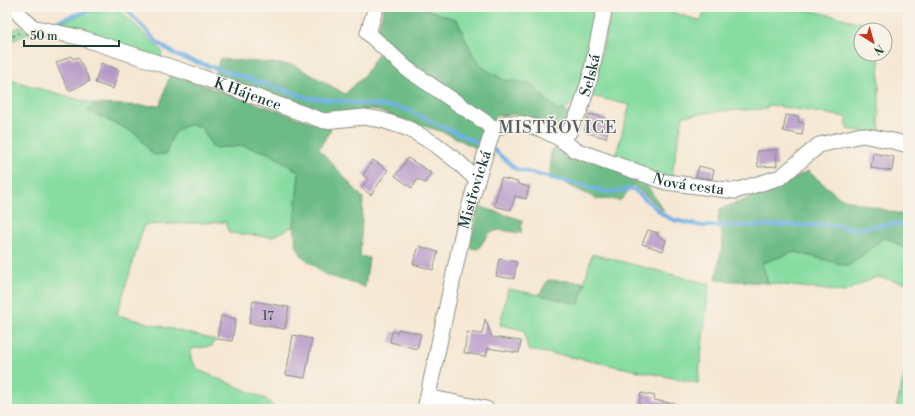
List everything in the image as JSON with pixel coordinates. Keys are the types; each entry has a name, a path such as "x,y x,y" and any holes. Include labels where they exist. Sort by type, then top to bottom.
{"street":[{"name":"K Hájence","path":"14,7 32,27 82,38 201,77 324,121 364,118 382,120 409,129 435,144 457,161 477,180"},
{"name":"Mistřovická","path":"376,7 368,32 407,69 485,122 490,141 465,222 426,403"},
{"name":"Selská","path":"559,138 569,132 580,110 590,78 605,7"},
{"path":"490,141 507,123 525,124 543,130 559,138"},
{"name":"Nová cesta","path":"559,138 575,150 666,182 735,191 781,177 819,145 862,135 908,145"},
{"path":"426,403 486,409"}],"green space":[{"path":"116,7 162,51 161,58 48,28 85,13"},
{"path":"384,7 420,7 457,20 473,55 485,69 504,80 523,82 533,85 540,94 559,111 564,110 570,116 562,126 517,114 496,116 484,133 480,150 446,133 372,109 329,115 214,76 220,59 294,65 345,94 364,76 385,46 377,32"},
{"path":"420,7 597,7 580,87 573,102 566,109 559,111 540,94 533,85 504,80 485,69 473,55 457,20"},
{"path":"613,7 655,7 701,21 706,7 797,7 858,22 853,22 853,62 879,62 879,122 881,134 847,129 847,117 769,105 766,109 721,111 683,116 671,179 614,161 630,105 591,96"},
{"path":"20,27 30,33 7,43 7,33"},
{"path":"170,74 331,129 319,149 363,198 360,256 369,258 365,287 326,275 302,256 296,245 294,226 299,172 269,153 244,146 213,148 202,128 192,125 184,126 173,135 166,154 154,155 139,136 88,111 94,104 160,106"},
{"path":"7,79 94,104 88,111 129,130 139,136 145,145 166,154 173,135 184,126 192,125 202,128 213,148 244,146 269,153 299,172 294,226 272,237 229,233 225,222 144,225 117,315 215,340 212,346 191,349 191,359 198,370 266,399 275,409 7,409"},
{"path":"560,147 644,181 664,211 633,185 621,200 597,199 550,176 551,150"},
{"path":"808,171 840,198 908,216 908,250 885,237 848,266 795,252 762,263 768,283 716,280 723,240 718,220 720,209 761,194"},
{"path":"478,206 522,220 521,233 500,230 490,232 478,249 470,248"},
{"path":"885,237 908,250 908,283 876,277 844,292 768,283 762,263 795,252 848,266"},
{"path":"592,254 709,284 698,383 566,356 528,350 524,330 500,325 508,289 579,304"},
{"path":"548,280 585,282 579,304 539,295"},
{"path":"908,358 908,409 896,409"}],"building":[{"path":"71,56 73,59 78,57 90,81 69,91 56,63"},
{"path":"101,63 119,70 113,89 95,83"},
{"path":"589,114 606,118 604,125 609,127 606,138 584,132"},
{"path":"786,115 799,117 798,122 804,123 802,135 783,131"},
{"path":"776,150 777,166 758,167 757,151"},
{"path":"873,153 894,157 892,171 871,168"},
{"path":"408,158 431,173 425,183 418,179 412,188 395,176"},
{"path":"373,160 388,170 371,195 361,188 368,179 363,175"},
{"path":"699,166 714,170 712,179 696,177"},
{"path":"501,178 518,182 518,184 529,187 526,199 515,196 511,210 494,206"},
{"path":"648,230 658,233 657,236 666,240 663,251 642,244"},
{"path":"419,246 438,252 433,270 413,264"},
{"path":"499,259 517,262 514,279 496,276"},
{"path":"253,301 289,307 285,329 249,323"},
{"path":"221,316 236,319 232,341 217,339"},
{"path":"485,319 492,337 521,341 519,353 488,348 486,356 464,353 467,332 482,334"},
{"path":"398,329 421,334 417,349 390,342 392,331 397,333"},
{"path":"293,335 312,339 305,378 286,375"},
{"path":"641,393 655,396 654,400 675,404 674,409 639,409"}],"waterway":[{"path":"48,25 100,7"},
{"path":"124,7 158,43 178,56 309,98 403,108 485,146"},
{"path":"491,149 516,169 609,192 633,189 665,216 674,220 702,226 832,225 853,229 894,224 908,225"}],"district":[{"name":"MISTŘOVICE","path":"558,127"}]}
